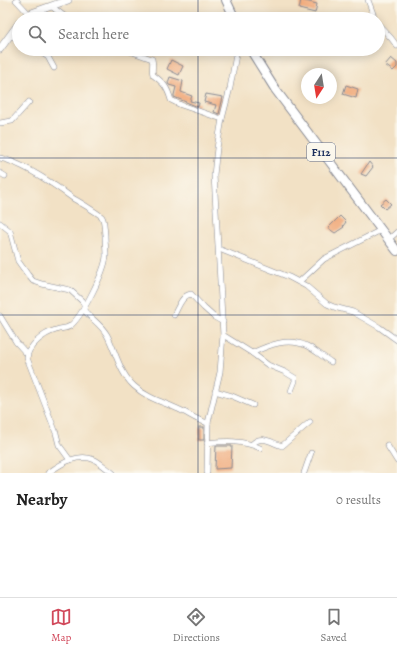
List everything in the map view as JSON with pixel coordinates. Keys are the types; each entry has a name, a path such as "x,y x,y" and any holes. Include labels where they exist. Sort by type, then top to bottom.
{"main road":[{"path":"226,0 231,12"},
{"name":"F112","path":"254,56 275,89 397,251"}],"street":[{"path":"16,0 23,12"},
{"path":"37,12 68,0"},
{"path":"368,0 372,12"},
{"path":"51,6 59,12"},
{"path":"0,49 12,32"},
{"path":"385,32 397,46"},
{"path":"46,56 54,68"},
{"path":"142,56 152,60 152,75 164,83 172,100 222,119"},
{"path":"206,473 208,423 220,372 223,335 214,176 222,119 230,88 236,56"},
{"path":"0,123 12,121 29,102"},
{"path":"0,158 14,162 54,184 103,218 106,256 104,266 92,294 69,327 51,332 30,348 27,354 27,358 56,433 59,445 70,460"},
{"path":"0,230 1,224 10,231 18,261 33,281 70,290 82,300 86,312 107,334 120,368 135,387 160,402 182,411 202,422 208,423"},
{"path":"299,282 324,259 381,230"},
{"path":"388,240 397,232"},
{"path":"219,249 299,282 327,304 353,312 379,327 397,340"},
{"path":"174,315 184,297 191,294 214,317 223,322"},
{"path":"0,316 16,342 27,354"},
{"path":"223,335 268,365 295,378 290,390"},
{"path":"252,353 270,344 287,341 307,345 331,362"},
{"path":"215,391 253,405"},
{"path":"252,444 258,439 265,439 282,446 310,422"},
{"path":"207,443 237,442 252,444 260,448"},
{"path":"387,445 397,461"},
{"path":"304,473 311,453"},
{"path":"48,473 70,460 82,457 96,460 113,473"}],"building":[{"path":"301,0 317,4 315,12 299,9"},
{"path":"391,58 397,63 397,67 393,71 385,65"},
{"path":"171,60 183,66 179,75 167,69"},
{"path":"170,77 183,81 181,92 192,96 190,101 199,103 198,107 174,97 176,87 169,85 168,83"},
{"path":"346,85 358,89 356,98 343,94"},
{"path":"206,94 223,97 219,114 214,112 216,105 204,102"},
{"path":"369,162 373,167 366,176 361,174"},
{"path":"386,199 391,204 385,209 380,204"},
{"path":"340,216 346,222 343,226 344,227 335,233 328,228"},
{"path":"199,427 204,427 204,440 199,440"},
{"path":"216,446 232,446 231,468 215,469"}]}
